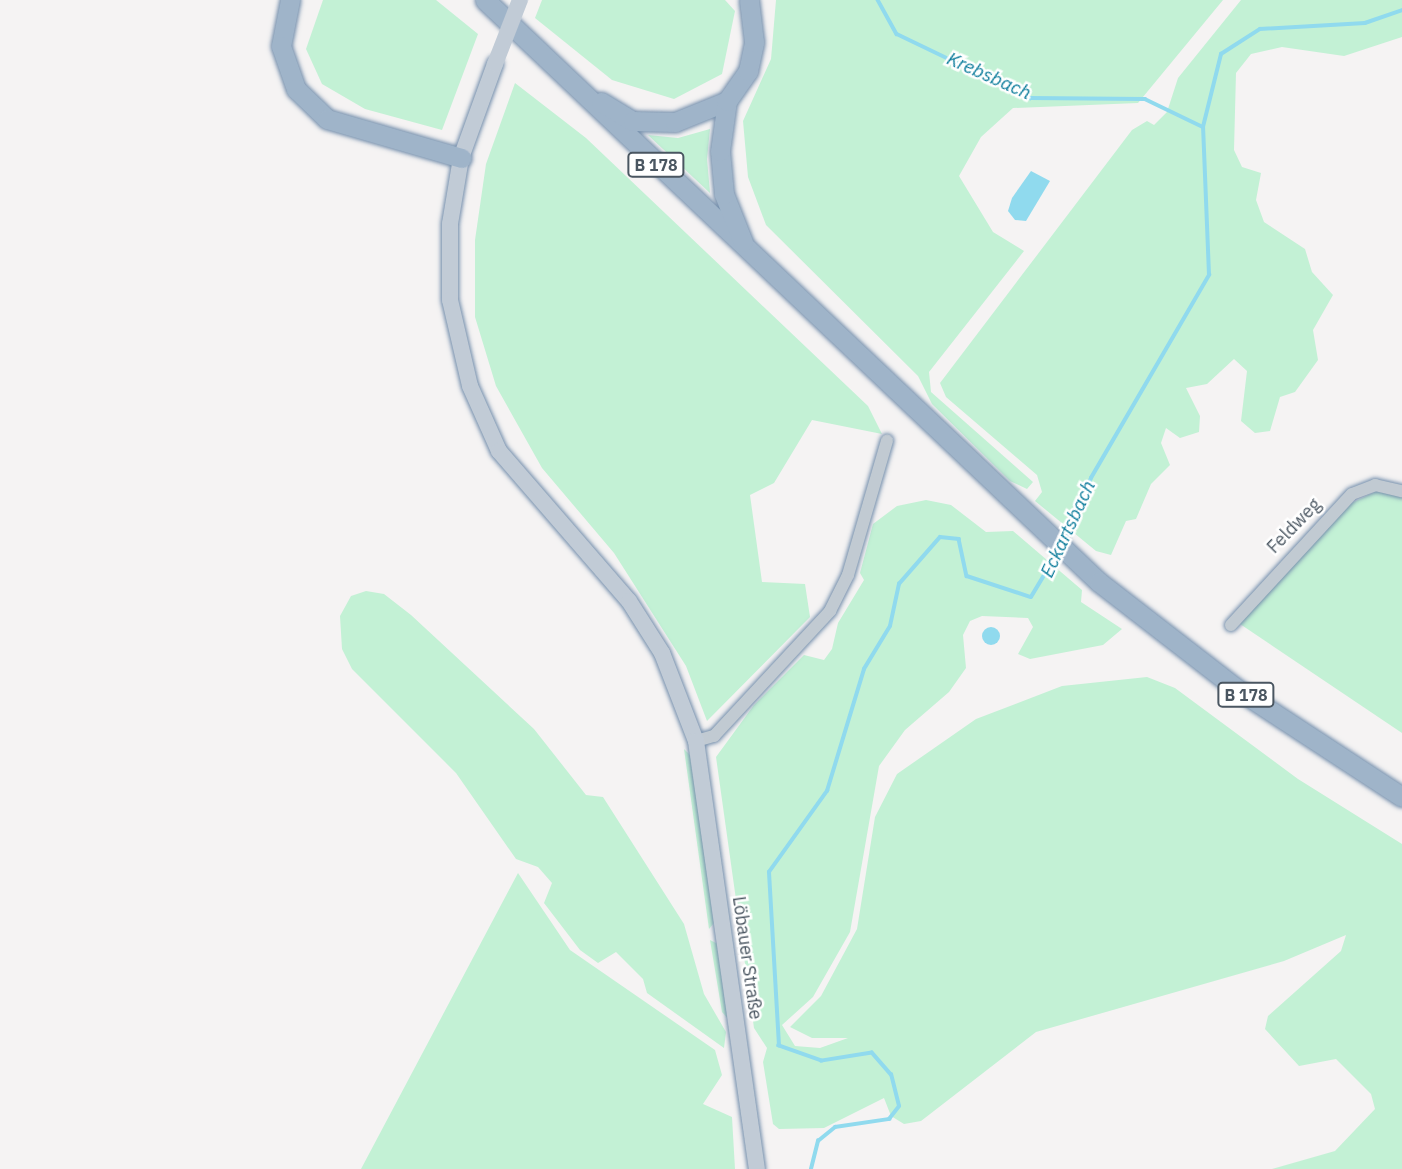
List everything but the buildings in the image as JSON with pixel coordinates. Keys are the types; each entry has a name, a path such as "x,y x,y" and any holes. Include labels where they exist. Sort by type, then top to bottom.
{"highway":[{"path":"290,0 281,46 296,89 327,119 461,158"},
{"name":"B 178","path":"485,0 1003,497 1098,582 1237,689 1402,797"},
{"path":"745,248 724,194 720,151 727,101 748,71 754,42 748,0"},
{"path":"567,81 633,121 675,122 727,101"}],"main road":[{"name":"Löbauer Straße","path":"520,0 461,158 450,224 450,300 470,386 499,451 629,601 662,653 697,747 757,1169"}],"street":[{"path":"697,747 714,736 830,611 848,575 887,441"},
{"name":"Feldweg","path":"1231,625 1352,494 1375,485 1402,491"}],"green space":[{"path":"323,0 436,0 478,34 442,130 365,109 322,84 306,49"},
{"path":"542,0 725,0 735,11 722,74 674,99 612,80 535,18"},
{"path":"776,0 1223,0 1138,103 1013,108 981,137 959,176 993,232 1024,251 929,372 931,392 1033,482 1027,489 1010,481 932,404 918,376 766,225 748,177 743,121 771,59"},
{"path":"1241,0 1402,0 1402,37 1344,56 1282,47 1251,54 1236,73 1234,150 1242,167 1261,173 1256,200 1264,222 1305,249 1312,272 1333,295 1313,330 1318,360 1295,392 1280,397 1270,431 1255,433 1241,421 1247,371 1234,359 1207,384 1186,388 1200,416 1199,432 1180,438 1166,428 1161,443 1170,465 1151,484 1136,519 1126,521 1111,555 1096,551 1035,501 1042,492 1037,475 946,397 940,383 1132,130 1147,121 1154,125 1167,112 1178,78"},
{"path":"515,83 586,138 868,406 882,434 812,420 774,483 750,495 762,582 805,584 810,617 707,721 686,666 614,553 542,468 496,386 475,317 475,240 486,164"},
{"path":"710,129 707,159 710,193 648,135 678,138"},
{"path":"1379,490 1402,494 1402,733 1240,624 1341,508"},
{"path":"926,500 951,505 986,532 1013,531 1082,590 1081,602 1122,629 1103,645 1030,659 1018,654 1033,627 1028,618 982,616 970,621 963,635 966,668 949,692 905,730 879,766 850,932 813,997 782,1025 795,1046 820,1048 848,1038 812,1038 790,1027 821,996 857,929 875,817 897,774 976,719 1062,686 1147,677 1175,688 1298,779 1402,844 1402,1169 1272,1169 1335,1151 1375,1109 1371,1094 1336,1059 1299,1066 1265,1029 1268,1016 1341,951 1346,935 1284,961 1036,1032 921,1121 904,1124 891,1116 884,1098 824,1128 779,1129 773,1124 763,1062 767,1048 754,1028 716,757 754,705 804,655 824,660 832,649 838,623 864,580 860,573 873,524 897,506"},
{"path":"366,591 384,594 411,615 534,729 586,795 603,797 684,924 704,994 726,1032 724,1048 647,993 643,979 616,952 598,963 580,950 544,903 552,883 538,867 516,859 456,773 352,669 342,649 340,616 351,596"},
{"path":"684,749 691,756 714,923 709,929"},
{"path":"518,873 570,950 715,1050 722,1075 703,1104 732,1117 735,1169 361,1169"},
{"path":"710,940 718,944 729,1020 722,1012"}],"water":[{"path":"1031,171 1050,181 1026,221 1015,220 1008,211 1012,198"},
{"path":"991,627 997,630 1000,636 997,642 991,645 985,642 982,636 985,630"}],"waterway":[{"name":"Krebsbach","path":"878,0 897,34 1030,98 1145,99 1203,127"},
{"name":"Eckartsbach","path":"1065,539 1091,478 1209,275 1203,127 1221,54 1260,29 1365,23 1402,10"},
{"name":"Eckartsbach","path":"811,1169 818,1141 835,1127 889,1119 899,1106 891,1075 872,1053 822,1061 779,1046 769,872 827,791 864,669 890,626 899,584 940,537 959,539 967,576 1031,597 1058,552"}]}
